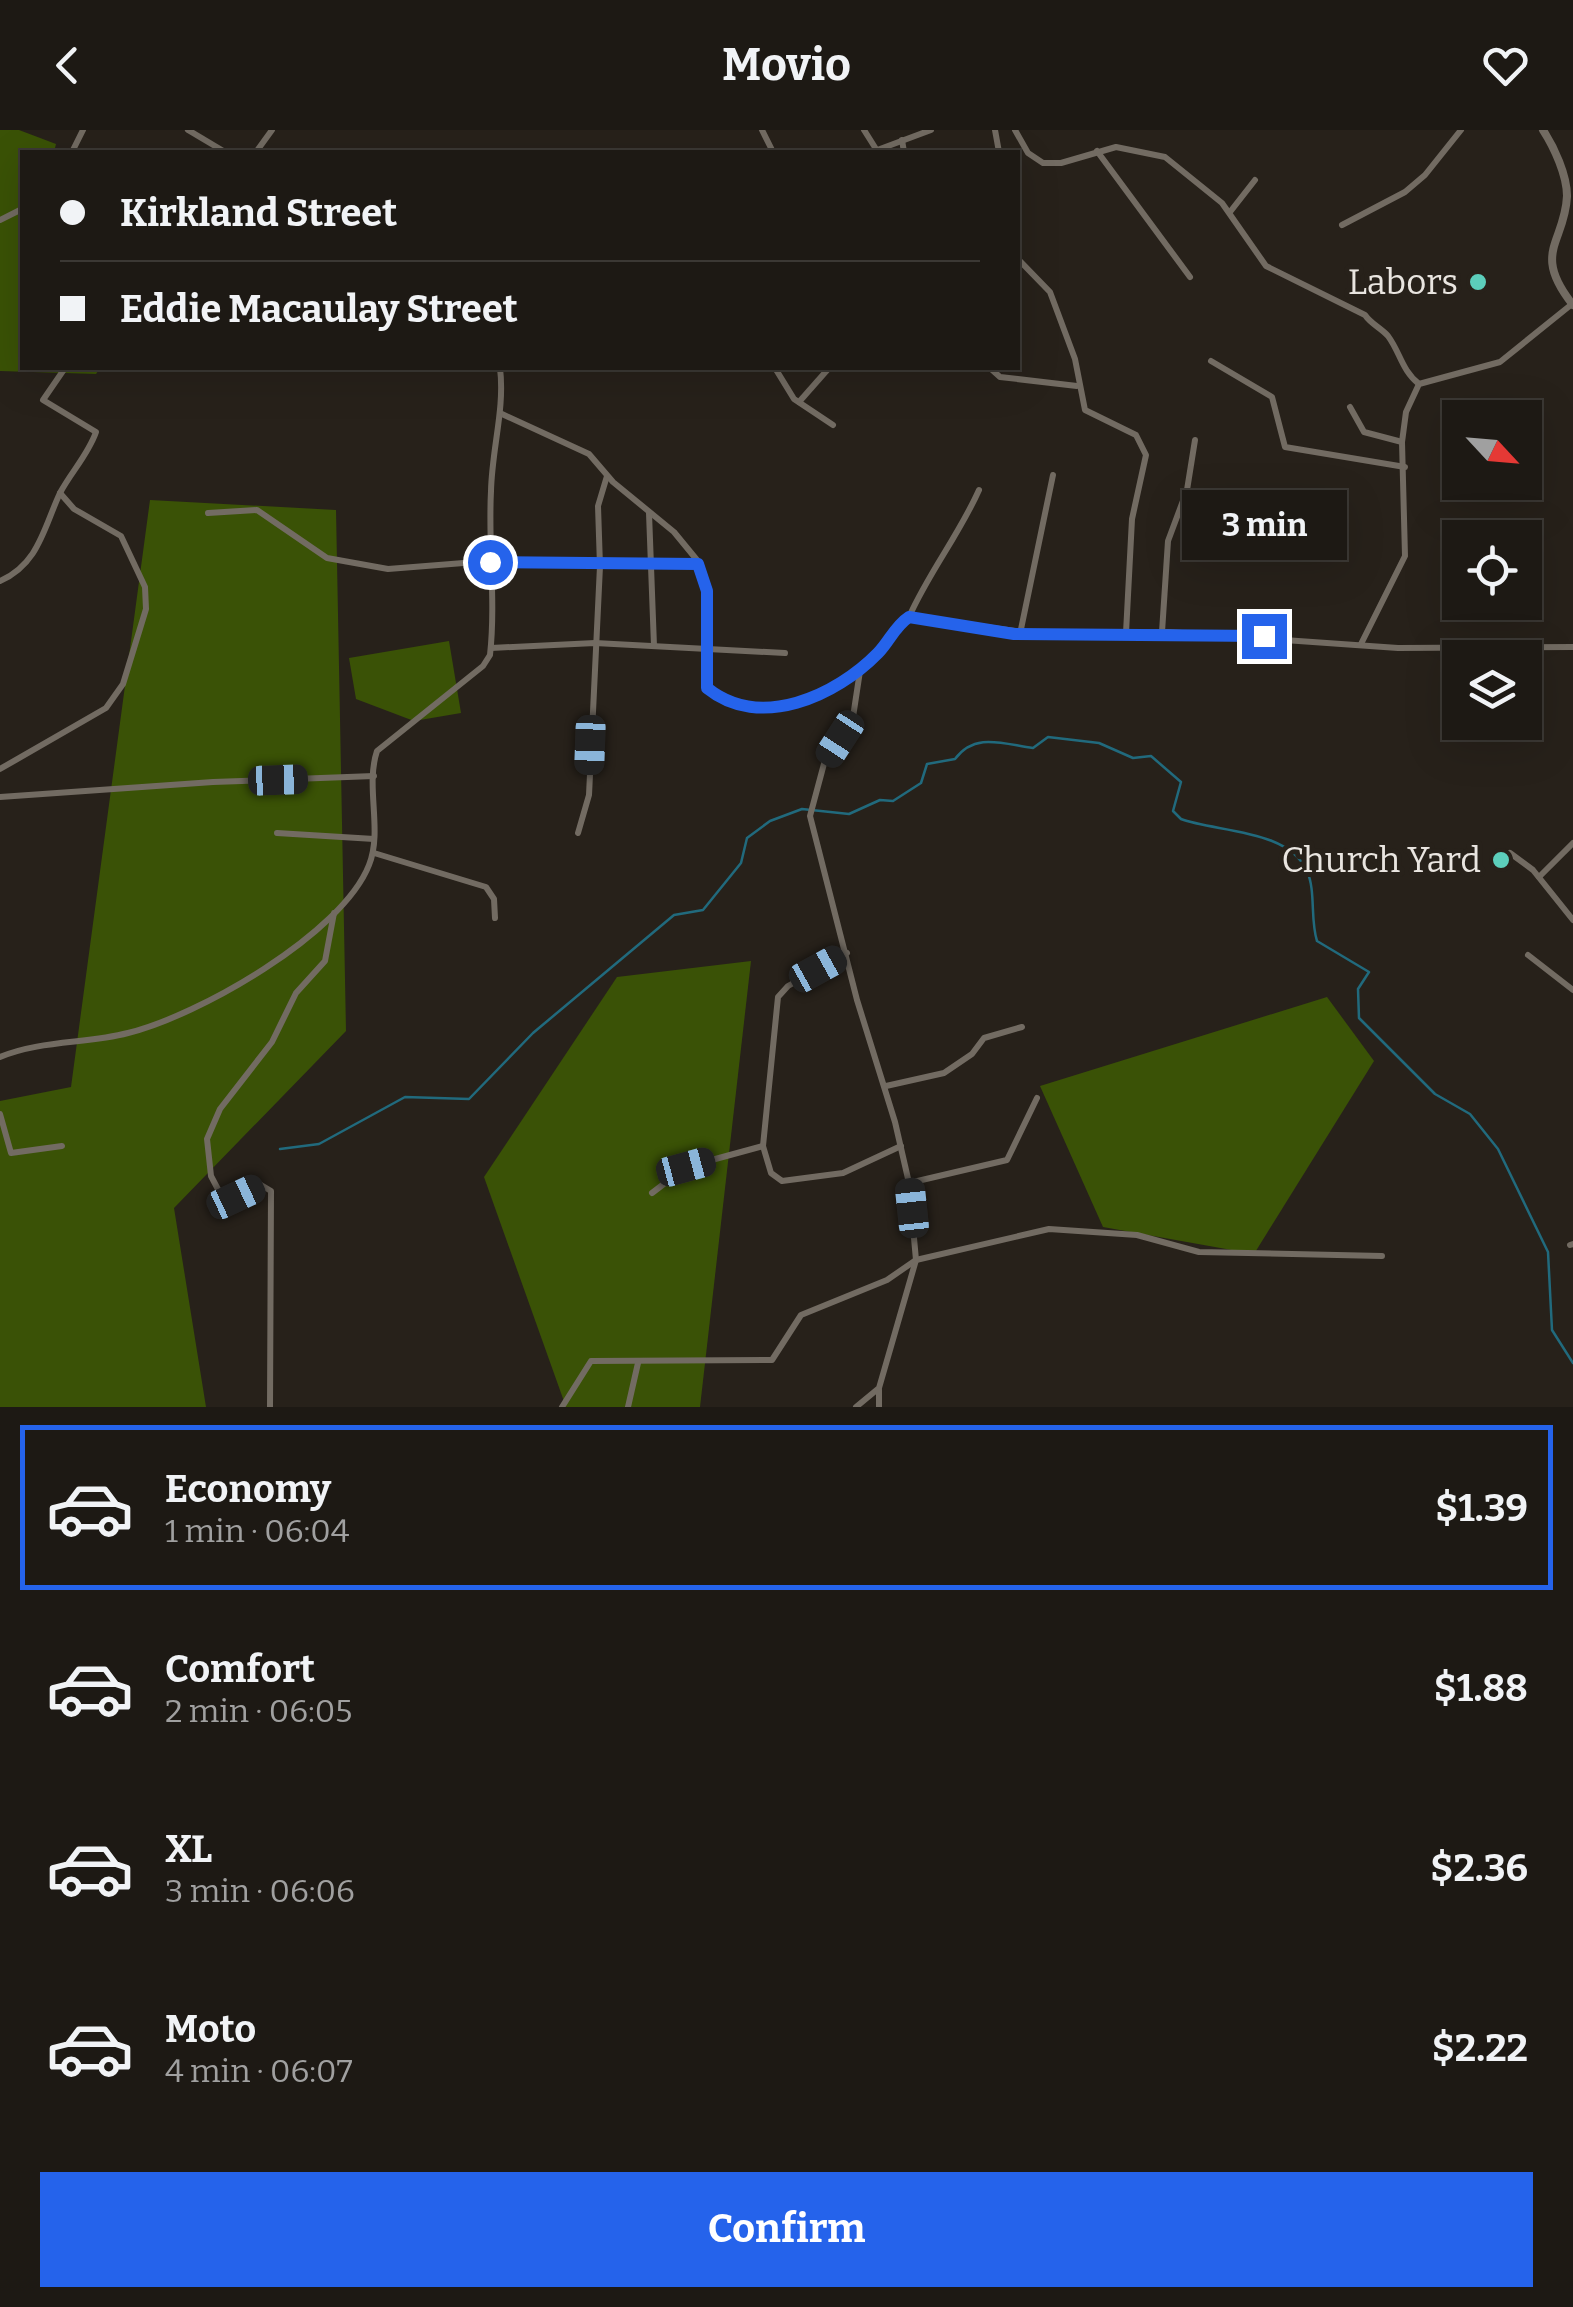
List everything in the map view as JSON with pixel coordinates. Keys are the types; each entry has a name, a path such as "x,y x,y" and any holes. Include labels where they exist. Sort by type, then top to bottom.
{"street":[{"path":"188,130 222,150"},
{"path":"877,150 931,130"},
{"path":"1015,130 1028,153 1043,163 1061,163 1097,151 1127,147 1164,157 1230,212 1259,260 1365,315 1388,336 1397,358 1419,384"},
{"path":"1342,225 1405,192 1425,175 1461,130"},
{"path":"1361,644 1405,556 1402,442 1406,412 1419,384 1500,362 1572,304 1560,286 1551,256 1566,186 1543,130"},
{"path":"902,140 904,150"},
{"path":"1097,151 1190,277"},
{"path":"1230,212 1255,180"},
{"path":"1020,261 1050,292 1076,359 1085,410 1136,435 1146,455 1132,519 1126,633"},
{"path":"1211,360 1272,397 1286,446 1405,467"},
{"path":"0,581 18,570 35,551 60,493 96,432 43,400 64,370"},
{"path":"0,1057 65,1041 128,1033 224,997 334,912 362,882 374,853 375,758 381,746 483,666 491,648 494,438 502,414 500,370"},
{"path":"776,370 783,386 799,402 832,425"},
{"path":"799,402 826,370"},
{"path":"992,370 1000,377 1078,386"},
{"path":"1350,408 1364,432 1402,442"},
{"path":"502,414 589,454 607,476 674,532 698,564 707,591 707,688 757,710 786,707 860,670 909,617 936,561 962,527 980,490"},
{"path":"1162,632 1168,541 1186,490 1195,440"},
{"path":"1020,634 1052,475"},
{"path":"578,833 590,795 600,566 598,495 607,476"},
{"path":"0,769 106,708 123,684 146,609 145,587 121,536 74,510 60,493"},
{"path":"208,513 258,510 327,558 343,563 406,569 490,562 698,564"},
{"path":"649,512 654,646"},
{"path":"909,617 1020,634 1162,632 1464,649 1573,647"},
{"path":"491,648 595,643 785,653"},
{"path":"860,670 854,717 826,760 809,811 856,1000 886,1086 909,1184 916,1260 879,1388 880,1407"},
{"path":"0,797 213,782 374,776"},
{"path":"276,833 374,840"},
{"path":"1540,877 1573,844"},
{"path":"374,853 486,887 494,899 495,918"},
{"path":"1510,854 1540,877 1551,898 1573,920"},
{"path":"270,1407 271,1191 261,1185 236,1197 221,1195 212,1176 207,1139 220,1109 272,1042 296,992 325,961 334,912"},
{"path":"847,952 788,986 778,997 763,1146 771,1173 782,1181 843,1174 901,1146"},
{"path":"1528,954 1573,990"},
{"path":"886,1086 944,1073 972,1054 984,1038 1022,1027"},
{"path":"909,1184 1007,1160 1037,1098"},
{"path":"0,1114 11,1153 62,1146"},
{"path":"652,1193 686,1167 763,1146"},
{"path":"562,1407 586,1364 772,1360 800,1315 888,1280 916,1260 1048,1229 1087,1228 1198,1252 1382,1256"},
{"path":"628,1407 638,1363"},
{"path":"856,1407 879,1388"}],"green space":[{"path":"0,130 19,130 56,144 54,150 20,150 20,370 99,370 96,374 0,371"},
{"path":"150,500 336,510 346,1031 174,1208 206,1407 0,1407 0,1101 71,1087"},
{"path":"449,641 461,713 414,721 356,699 349,658"},
{"path":"751,961 700,1407 566,1407 484,1177 617,977"},
{"path":"1327,997 1374,1061 1254,1254 1103,1227 1040,1086"}],"waterway":[{"path":"280,1149 319,1144 405,1097 469,1099 533,1033 674,915 703,910 741,863 747,838 770,821 802,809 849,814 880,800 893,801 921,783 927,764 955,759 971,745 1000,743 1033,748 1048,737 1099,743 1133,758 1151,756 1181,782 1173,811 1181,819 1250,834 1298,857 1310,879 1317,941 1369,972 1358,989 1359,1018 1435,1094 1470,1114 1498,1149 1548,1252 1552,1330 1573,1363"}],"place":[{"name":"Labors","path":"1478,282"},
{"name":"Church Yard","path":"1501,860"}],"route":[{"path":"490,562 698,564 707,591 707,688 757,710 786,707 860,670 909,617 1046,636 1168,632 1264,636"}]}
